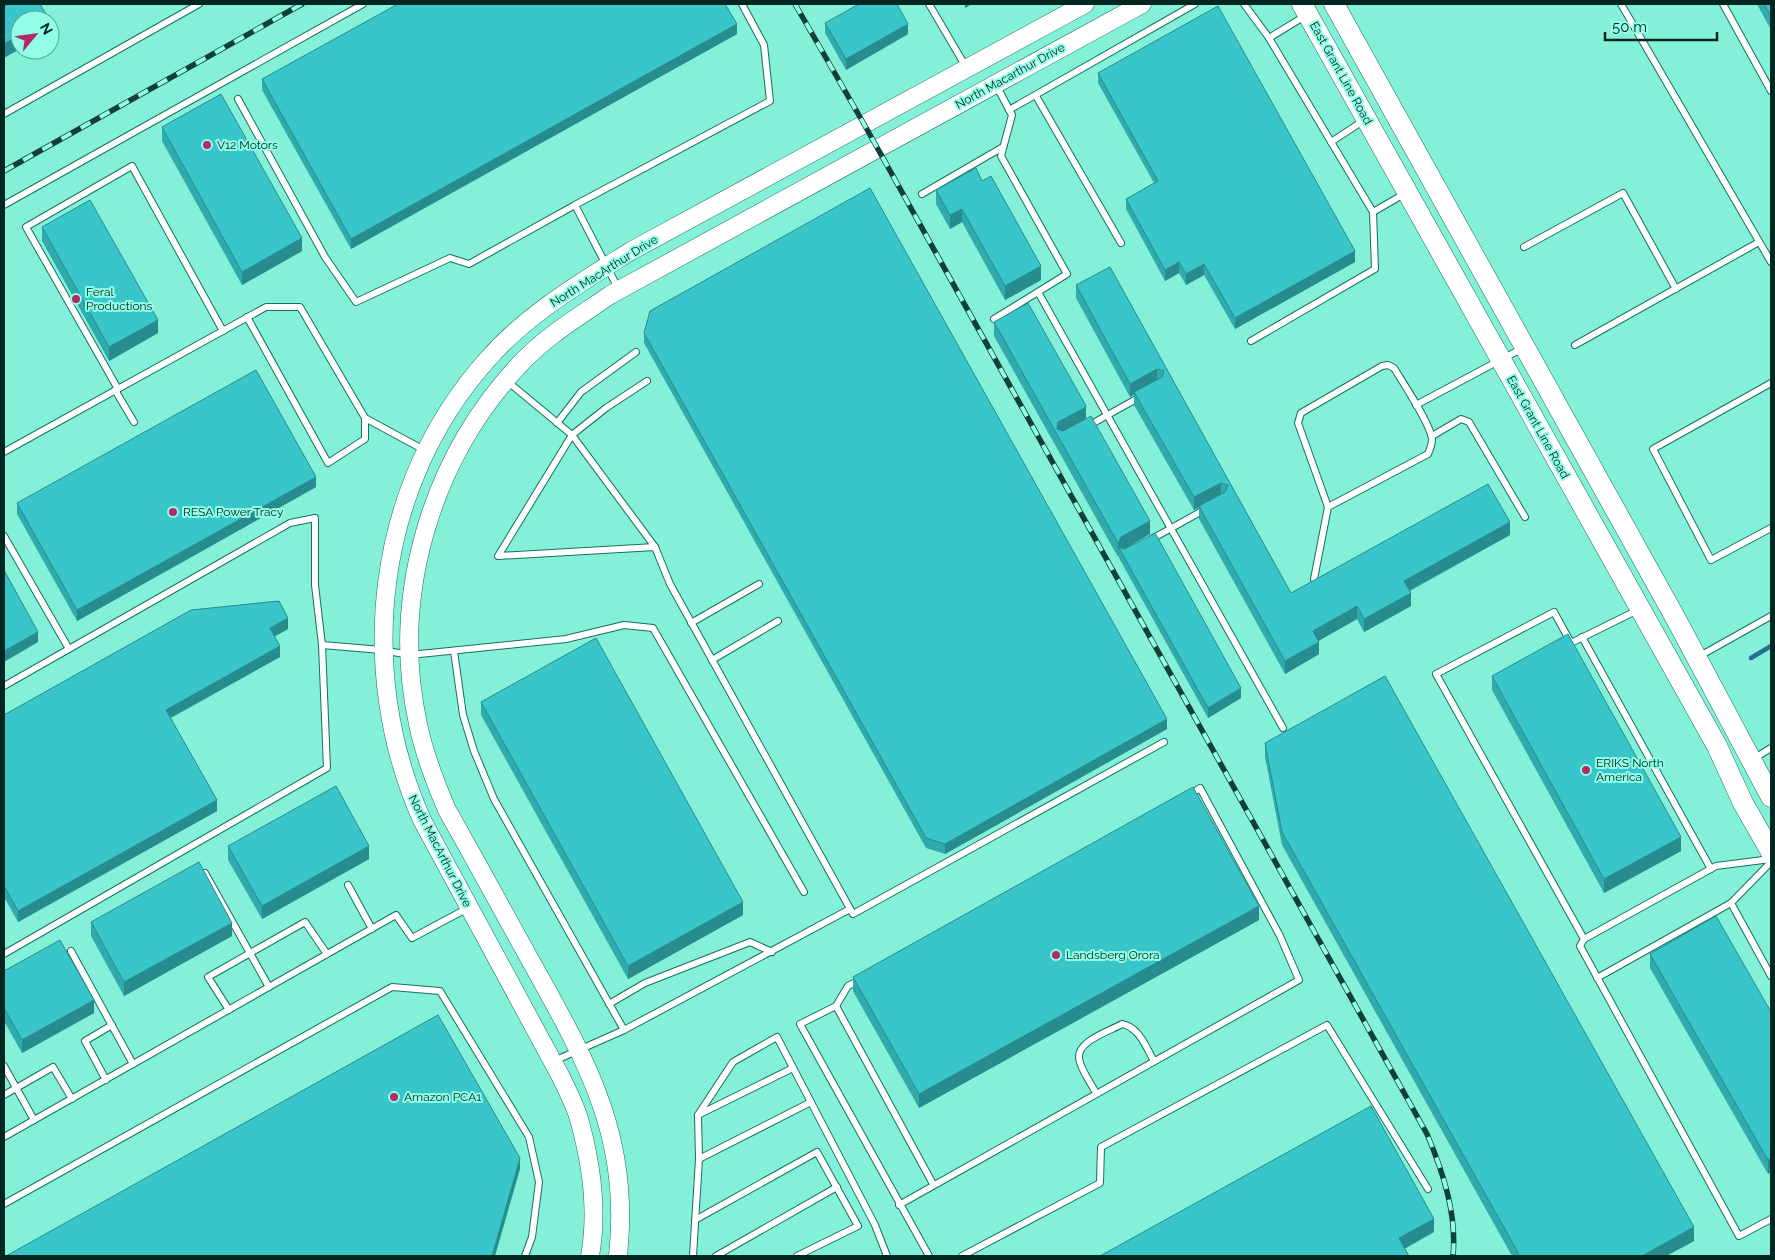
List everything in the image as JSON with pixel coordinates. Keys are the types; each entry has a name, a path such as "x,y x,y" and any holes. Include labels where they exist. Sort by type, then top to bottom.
{"main road":[{"name":"North Macarthur Drive","path":"878,148 1142,4"},
{"path":"1334,4 1525,347 1771,796"},
{"path":"971,66 1081,5"},
{"name":"East Grant Line Road","path":"1305,9 1717,746 1743,803 1771,852"},
{"name":"North MacArthur Drive","path":"590,1256 593,1205 590,1165 579,1117 553,1062 410,793 395,748 385,692 382,650 384,598 392,544 409,491 427,452 455,402 492,354 512,334 561,295 608,266 971,66"},
{"name":"North MacArthur Drive","path":"618,1256 620,1234 619,1185 612,1135 604,1105 580,1050 447,810 430,770 418,724 410,676 410,610 415,569 427,524 443,480 463,440 487,403 522,362 566,325 619,290 878,148"}],"lane":[{"path":"4,114 199,4"},
{"path":"4,205 363,4"},
{"path":"238,99 325,257 356,302 450,258 469,264 575,204 770,101 764,45 742,4"},
{"path":"930,4 971,66"},
{"path":"1009,110 1195,4"},
{"path":"1244,4 1269,38 1373,212 1375,269 1251,341"},
{"path":"1621,4 1771,262"},
{"path":"1723,4 1771,91"},
{"path":"1269,38 1305,9"},
{"path":"994,319 1067,274 1001,156 1012,115 995,84"},
{"path":"1036,96 1121,243"},
{"path":"1331,142 1366,118"},
{"path":"922,194 1003,147"},
{"path":"134,422 26,226 132,166 222,330"},
{"path":"1373,212 1407,192"},
{"path":"1524,247 1623,194 1676,289"},
{"path":"575,204 619,290"},
{"path":"1575,345 1760,242"},
{"path":"1038,292 1283,728"},
{"path":"4,452 222,330 266,307 300,307 365,418 365,439 328,463 247,317"},
{"path":"1416,405 1525,347"},
{"path":"558,423 581,392 636,352"},
{"path":"1314,579 1328,507 1298,423 1301,413 1382,366 1388,365 1394,368 1416,405 1432,436 1432,446 1428,454 1328,507"},
{"path":"506,380 572,435 655,547 670,584 853,914 1164,742"},
{"path":"646,380 572,435 498,556 655,547"},
{"path":"1771,383 1653,449 1711,560 1771,528"},
{"path":"1084,428 1150,391"},
{"path":"365,418 427,452"},
{"path":"1432,436 1461,419 1469,422 1526,518"},
{"path":"1147,541 1214,504"},
{"path":"4,686 290,523 315,518 315,585 322,645 327,768 4,954"},
{"path":"4,536 69,649"},
{"path":"692,623 759,584"},
{"path":"1584,939 1436,674 1554,612 1571,643 1640,609"},
{"path":"1696,658 1771,616"},
{"path":"712,660 778,621"},
{"path":"322,645 382,650 410,655 566,639 624,625 653,628 804,892"},
{"path":"1582,638 1711,869"},
{"path":"454,651 462,715 474,752 491,792 523,854 624,1030"},
{"path":"1751,760 1771,748"},
{"path":"899,1205 933,1184 1300,980 1280,936 1200,788 1183,798"},
{"path":"1771,860 1716,866 1584,939 1580,946 1740,1236 1771,1219"},
{"path":"1597,978 1731,904 1771,860"},
{"path":"205,873 269,987"},
{"path":"348,885 372,929"},
{"path":"1731,904 1771,976"},
{"path":"4,1138 396,915 412,938 470,908"},
{"path":"553,1062 624,1030 850,909"},
{"path":"229,1010 208,977 305,922 327,954"},
{"path":"609,1004 645,983 750,942 772,952"},
{"path":"71,951 133,1064"},
{"path":"868,975 848,986 836,1006 800,1024 929,1256"},
{"path":"4,1204 392,988 440,991 529,1137 539,1182 532,1237 525,1256"},
{"path":"836,1006 933,1184"},
{"path":"1096,1093 1079,1060 1079,1052 1085,1044 1122,1024 1128,1025 1135,1028 1154,1061"},
{"path":"106,1080 85,1041 112,1025"},
{"path":"962,1256 1100,1183 1102,1147 1327,1025 1428,1189"},
{"path":"693,1256 699,1159 698,1115 733,1062 777,1037 875,1225 887,1256"},
{"path":"4,1066 34,1120"},
{"path":"4,1095 52,1067 72,1099"},
{"path":"698,1115 793,1068"},
{"path":"699,1159 810,1102"},
{"path":"695,1220 817,1152 858,1226 797,1256"},
{"path":"716,1256 837,1187"}],"building":[{"path":"4,4 40,4 44,10 10,10 10,41 4,44"},
{"path":"398,4 725,4 737,24 351,239 262,79"},
{"path":"859,4 897,4 908,24 846,59 825,23"},
{"path":"1764,4 1771,4 1771,16"},
{"path":"1218,6 1355,251 1235,318 1204,264 1186,274 1179,262 1165,270 1126,199 1158,181 1098,73"},
{"path":"221,94 302,238 242,272 162,127"},
{"path":"976,168 982,181 991,176 1041,266 1005,286 962,209 950,215 936,190"},
{"path":"870,188 1167,719 945,844 926,838 644,333 650,311"},
{"path":"90,200 158,320 109,347 42,227"},
{"path":"1110,267 1291,593 1488,484 1510,522 1404,581 1411,593 1364,619 1357,606 1313,631 1319,642 1285,661 1199,506 1225,492 1228,485 1221,483 1194,497 1134,392 1162,377 1164,371 1157,369 1130,384 1076,285"},
{"path":"1028,303 1086,407 1058,422 1057,429 1063,431 1091,416 1150,521 1121,537 1118,543 994,322"},
{"path":"256,370 316,477 77,610 17,503"},
{"path":"1155,533 1241,688 1208,708 1119,548 1125,549"},
{"path":"4,570 38,632 4,651"},
{"path":"279,601 288,618 270,628 280,646 166,710 217,800 18,911 4,886 4,715 191,610"},
{"name":"ERIKS North America","path":"1568,634 1681,837 1604,879 1492,676"},
{"path":"596,638 743,902 628,966 481,702"},
{"path":"1385,676 1694,1227 1642,1256 1520,1256 1282,832 1265,743"},
{"path":"336,786 369,846 262,906 228,846"},
{"name":"Landsberg Orora","path":"1193,787 1259,906 919,1094 853,977"},
{"path":"199,862 232,923 124,982 91,922"},
{"path":"1716,916 1771,1012 1771,1158 1768,1160 1650,954"},
{"path":"60,940 94,1000 22,1040 4,1008 4,971"},
{"name":"Amazon PCA1","path":"438,1015 520,1158 492,1256 6,1256"},
{"path":"1371,1106 1434,1219 1399,1238 1409,1256 1100,1256"}],"waterway":[{"path":"1751,658 1771,646"}],"railway":[{"path":"4,171 302,4"},
{"path":"795,4 864,124 1427,1134 1448,1194 1453,1225 1453,1256"}],"place":[{"name":"V12 Motors","path":"207,145"},
{"name":"Feral Productions","path":"76,299"},
{"name":"RESA Power Tracy","path":"173,512"},
{"name":"ERIKS North America","path":"1586,770"},
{"name":"Landsberg Orora","path":"1056,955"},
{"name":"Amazon PCA1","path":"394,1097"}]}
